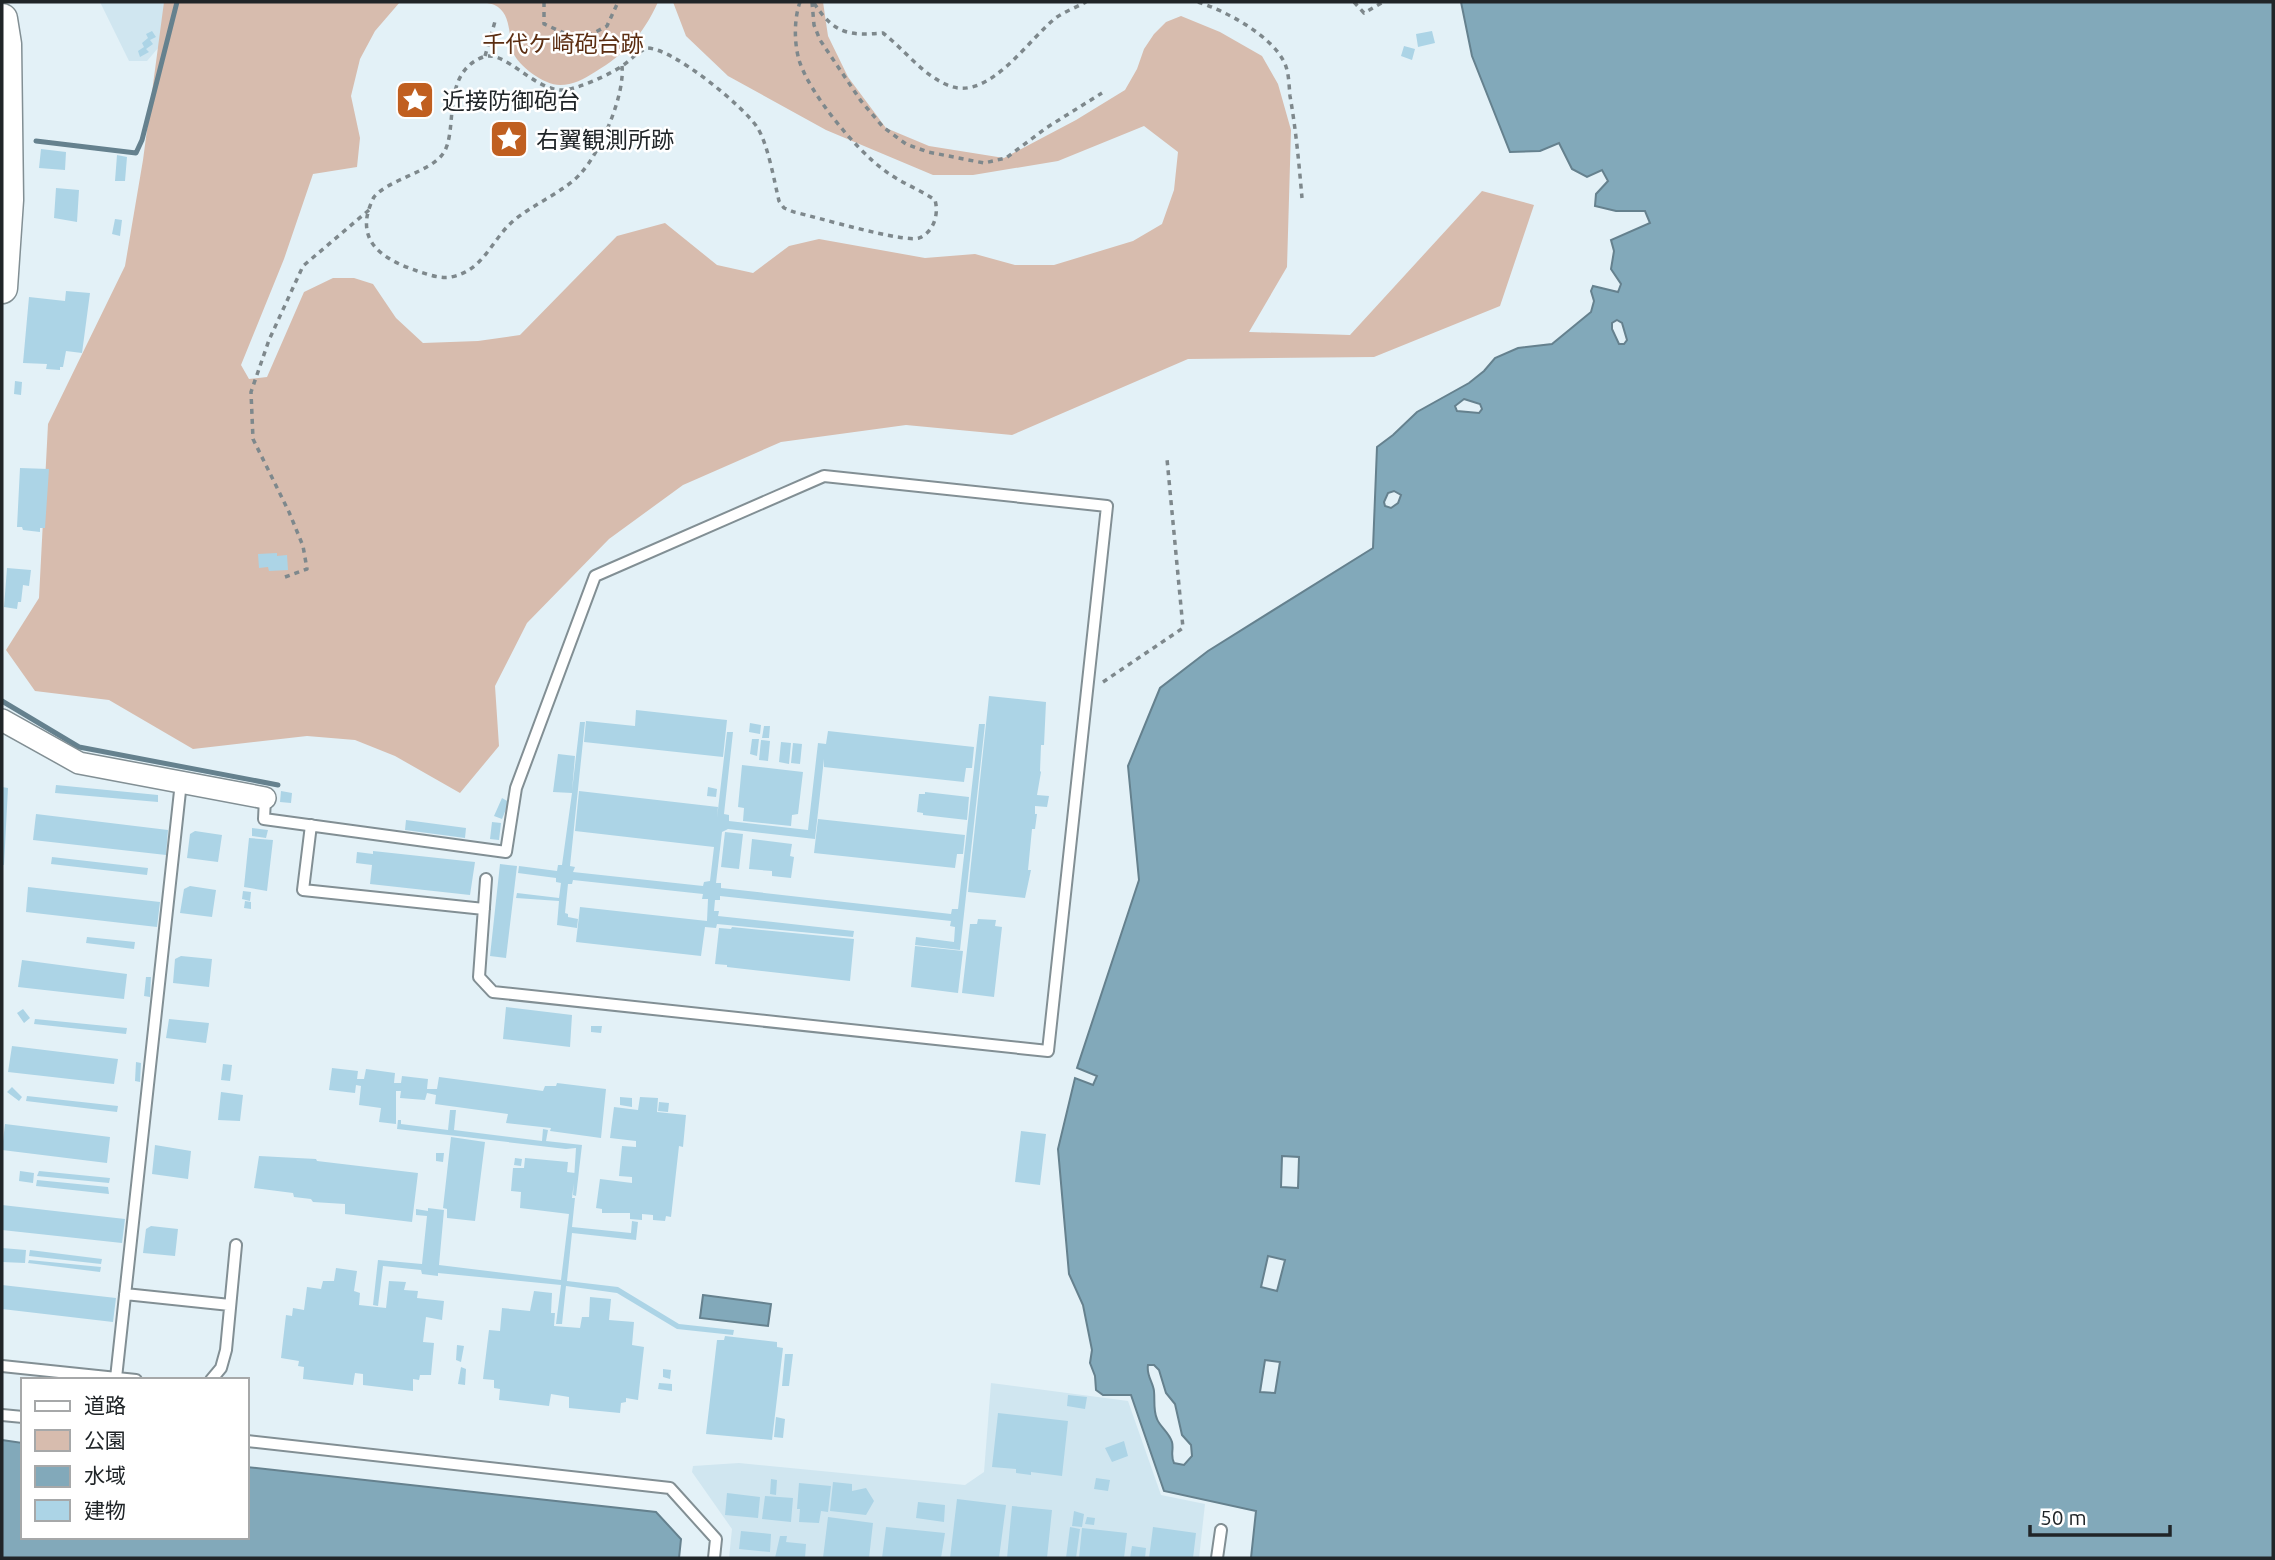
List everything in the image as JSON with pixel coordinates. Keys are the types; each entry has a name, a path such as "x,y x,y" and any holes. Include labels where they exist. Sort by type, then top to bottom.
{"street":[{"path":"2,19 6,44 9,200 2,288"},
{"path":"2,720 79,763 265,798"}],"lane":[{"path":"265,798 264,819 506,852 516,788 595,576 824,476 1107,506 1048,1051 493,992 480,977 486,879"},
{"path":"2,1366 116,1378 181,782"},
{"path":"311,825 303,890 484,909"},
{"path":"213,1378 221,1368 226,1350 236,1245"},
{"path":"125,1294 230,1305"},
{"path":"2,1415 21,1417"},
{"path":"248,1441 670,1488 716,1539 714,1558"},
{"path":"1217,1558 1221,1530"}],"path":[{"path":"544,2 544,24 580,40 607,26 618,2"},
{"path":"622,66 623,79 618,99 599,145 581,174 514,220 479,263 468,271 448,278 436,277 388,258 373,245 366,224 374,196 442,155 448,140 452,103 458,84 476,61 485,56 498,57 536,82 551,89 565,90 622,66 647,48 664,51 697,73 757,127 779,201 784,208 889,235 918,239 930,231 937,208 935,200 884,170 848,136 813,88 800,61 796,40 796,15 800,2"},
{"path":"812,2 824,18 847,34 883,33 927,73 948,86 957,88 974,87 996,74 1023,52 1059,15 1086,2"},
{"path":"812,2 814,25 820,40 860,101 883,127 906,144 928,152 984,163 1006,158 1046,128 1102,93"},
{"path":"1198,2 1223,11 1260,35 1277,51 1286,65 1302,198"},
{"path":"1354,2 1364,13 1383,2"},
{"path":"485,56 496,18"},
{"path":"285,577 307,569 303,546 253,439 251,392 269,340 303,266 369,210"},
{"path":"1087,693 1183,628 1167,458"}],"shaded area":[{"path":"100,2 173,2 170,34 147,61 129,61"},
{"path":"991,1383 1128,1401 1161,1495 1205,1504 1199,1558 729,1558 732,1529 692,1472 693,1466 739,1463 965,1485 984,1472"}],"green space":[{"path":"164,2 400,2 375,31 360,59 351,96 360,138 357,167 313,174 284,259 241,365 249,379 267,377 304,292 333,278 354,278 373,284 396,318 423,343 478,341 520,335 617,236 665,223 717,265 753,273 789,246 819,239 925,258 975,254 1015,265 1054,265 1133,241 1162,224 1174,190 1178,152 1144,126 1058,161 973,175 933,175 826,130 728,76 686,36 673,2 823,2 828,36 848,77 886,128 929,146 1004,158 1076,120 1125,90 1154,34 1166,22 1181,16 1220,32 1262,56 1278,84 1291,130 1287,267 1249,332 1350,335 1482,191 1534,205 1500,306 1374,357 1188,359 1012,435 906,425 781,442 683,485 609,539 527,623 495,686 499,746 460,793 395,756 355,740 307,736 193,749 109,700 35,691 6,650 39,598 48,424 125,266 143,160"},
{"name":"千代ケ崎砲台跡","path":"482,2 658,2 639,34 615,58 583,79 560,85 539,78 520,63 513,52 502,11 495,5"}],"water":[{"path":"1461,2 2273,2 2273,1558 1251,1558 1256,1511 1164,1491 1131,1395 1103,1395 1096,1390 1083,1305 1069,1274 1058,1149 1075,1078 1093,1085 1097,1076 1077,1068 1139,880 1128,766 1160,688 1208,651 1373,548 1377,447 1417,412 1469,383 1495,358 1518,348 1552,344 1591,312 1594,301 1591,291 1593,286 1618,292 1621,284 1611,269 1614,251 1611,240 1650,223 1645,211 1616,211 1595,206 1596,194 1608,181 1602,170 1587,177 1572,169 1559,143 1540,151 1510,152 1472,56","holes":["1617,320 1622,323 1627,340 1624,344 1619,344 1612,323","1464,399 1480,404 1482,409 1479,413 1457,411 1455,406","1394,491 1401,495 1398,503 1391,508 1385,506 1388,493","1282,1156 1299,1157 1298,1188 1281,1187","1268,1256 1285,1260 1277,1291 1261,1287","1265,1360 1280,1362 1275,1393 1260,1392","1148,1365 1154,1365 1159,1370 1166,1393 1175,1404 1182,1435 1191,1445 1192,1456 1184,1465 1174,1463 1172,1442 1158,1422 1154,1391"]},
{"path":"703,1295 771,1304 768,1326 700,1318"},
{"path":"2,1440 21,1443 21,1539 248,1539 248,1467 656,1512 681,1539 679,1558 2,1558"}],"building":[{"path":"152,31 156,37 150,40 153,44 146,49 149,52 140,57 138,51 144,47 142,43 148,38 146,34"},
{"path":"1432,31 1435,43 1418,47 1416,34"},
{"path":"1404,46 1415,49 1412,60 1401,56"},
{"path":"41,149 66,152 65,170 39,168"},
{"path":"117,155 127,157 125,181 115,181"},
{"path":"56,188 79,190 77,222 54,218"},
{"path":"115,219 122,220 120,236 112,234"},
{"path":"66,291 90,293 82,353 66,351 60,370 46,369 47,364 23,363 29,297 65,301"},
{"path":"15,381 22,382 21,395 14,394"},
{"path":"20,468 49,469 45,528 40,528 40,532 17,527"},
{"path":"277,553 277,556 287,555 288,570 269,571 268,567 259,568 258,554"},
{"path":"7,568 31,570 29,586 23,585 21,602 18,602 17,609 4,607"},
{"path":"989,696 1046,702 1044,745 1041,745 1041,772 1037,795 1049,796 1047,807 1035,806 1037,814 1035,829 1032,829 1028,870 1031,870 1025,898 968,892"},
{"path":"636,710 727,720 723,757 584,742 586,721 635,726"},
{"path":"580,722 585,722 570,866 575,867 573,872 703,886 704,882 710,881 714,847 575,831 579,791 718,807 717,818 727,732 733,732 724,814 729,815 729,821 808,830 818,743 826,744 828,731 974,747 972,768 966,768 964,782 824,767 824,759 815,839 728,829 722,832 716,883 721,883 721,888 951,914 952,909 958,909 979,724 985,724 960,950 915,945 916,937 954,942 955,927 950,926 951,921 720,896 720,900 715,900 714,911 719,911 718,916 854,931 853,937 717,924 716,928 705,927 701,956 576,942 580,907 707,921 708,899 702,899 703,894 573,880 572,884 568,884 565,913 568,917 578,919 577,928 557,925 559,901 516,898 517,893 559,898 561,883 556,882 556,878 518,873 519,866 557,871 558,865 562,865 572,793 553,792 558,754 575,756 572,791"},
{"path":"750,723 761,725 760,734 749,732"},
{"path":"764,726 770,726 769,738 762,738"},
{"path":"752,739 759,739 757,756 750,754"},
{"path":"761,740 770,741 768,761 759,760"},
{"path":"781,742 791,743 789,764 779,762"},
{"path":"793,743 802,744 800,764 791,763"},
{"path":"742,765 803,772 798,814 792,815 791,826 743,821 744,808 738,807"},
{"path":"56,785 158,795 158,802 55,793"},
{"path":"2,787 8,788 4,865 2,865"},
{"path":"708,787 717,789 716,797 707,796"},
{"path":"281,791 292,793 291,803 280,802"},
{"path":"925,792 969,797 967,820 917,812 919,794"},
{"path":"502,798 509,802 502,819 494,816"},
{"path":"36,814 168,830 166,855 33,840"},
{"path":"818,819 965,835 963,854 957,854 955,868 814,853"},
{"path":"406,820 466,828 465,838 405,830"},
{"path":"492,822 501,823 499,840 490,839"},
{"path":"252,828 268,830 266,838 252,836"},
{"path":"195,831 222,835 218,862 187,858 190,834"},
{"path":"725,832 743,834 739,869 721,867"},
{"path":"249,838 273,840 267,891 244,887"},
{"path":"752,839 792,844 790,856 794,857 791,878 772,876 772,871 749,869"},
{"path":"373,851 475,862 470,895 370,884 372,865 356,863 357,852 373,854"},
{"path":"52,857 148,868 147,875 51,864"},
{"path":"500,864 517,866 506,958 490,956"},
{"path":"190,886 216,890 212,917 180,913 184,889"},
{"path":"28,887 160,902 157,927 26,912"},
{"path":"243,891 251,892 250,901 242,899"},
{"path":"245,901 251,902 251,909 244,908"},
{"path":"978,919 996,920 995,926 1002,927 994,997 962,993 970,924 977,924"},
{"path":"719,928 854,939 850,981 715,964"},
{"path":"87,937 135,942 134,949 86,943"},
{"path":"915,946 963,951 958,993 911,987"},
{"path":"181,956 212,959 209,987 173,983 175,959"},
{"path":"22,960 127,974 124,999 18,987"},
{"path":"146,977 151,977 150,997 144,996"},
{"path":"506,1007 572,1015 570,1047 503,1039"},
{"path":"23,1009 30,1018 24,1023 17,1013"},
{"path":"35,1019 127,1028 126,1034 34,1024"},
{"path":"169,1019 209,1023 206,1043 166,1038"},
{"path":"591,1026 602,1026 601,1033 591,1032"},
{"path":"12,1046 118,1059 114,1084 8,1072"},
{"path":"136,1062 141,1063 140,1082 135,1081"},
{"path":"223,1064 232,1065 230,1081 221,1080"},
{"path":"332,1068 358,1071 357,1079 364,1079 366,1069 395,1073 394,1083 401,1083 402,1076 428,1079 427,1089 437,1089 439,1077 543,1091 545,1086 556,1086 557,1083 606,1089 601,1138 506,1123 508,1114 435,1104 436,1095 427,1093 425,1100 400,1098 401,1091 396,1091 396,1124 379,1122 381,1108 359,1105 361,1086 356,1085 355,1093 329,1090"},
{"path":"12,1087 22,1097 19,1101 7,1092"},
{"path":"221,1092 243,1095 240,1121 218,1120"},
{"path":"27,1096 118,1106 117,1112 26,1101"},
{"path":"620,1097 632,1098 632,1107 620,1105"},
{"path":"640,1097 658,1098 657,1112 686,1115 683,1147 679,1146 671,1217 666,1216 665,1221 653,1220 653,1215 642,1214 642,1220 630,1219 630,1213 602,1213 602,1209 596,1208 600,1179 632,1183 632,1177 619,1176 622,1146 636,1147 636,1141 610,1138 614,1107 638,1110"},
{"path":"659,1102 669,1103 668,1112 658,1111"},
{"path":"450,1110 456,1110 454,1130 542,1141 543,1129 548,1130 546,1141 582,1145 576,1196 573,1195 576,1148 397,1129 398,1120 401,1120 401,1124 448,1130"},
{"path":"5,1124 110,1137 107,1163 2,1150"},
{"path":"1021,1131 1046,1134 1040,1185 1015,1182"},
{"path":"451,1137 485,1142 475,1221 447,1218 447,1209 443,1208"},
{"path":"155,1145 191,1151 188,1179 152,1174"},
{"path":"436,1153 444,1153 443,1162 436,1161"},
{"path":"259,1156 316,1159 418,1173 412,1222 345,1214 345,1204 313,1202 311,1199 294,1197 293,1193 254,1188"},
{"path":"515,1158 522,1159 521,1166 514,1165"},
{"path":"525,1158 568,1162 567,1172 575,1173 572,1227 631,1233 632,1221 638,1222 636,1240 572,1233 567,1281 618,1287 679,1324 734,1330 733,1335 677,1329 617,1293 566,1286 562,1324 556,1324 561,1285 438,1273 438,1276 422,1274 421,1270 383,1266 378,1306 373,1305 378,1260 422,1264 427,1216 416,1215 416,1209 444,1210 439,1265 561,1280 569,1214 520,1208 521,1192 511,1191 513,1168 524,1168"},
{"path":"20,1171 34,1173 33,1183 19,1181"},
{"path":"39,1171 110,1178 109,1183 37,1176"},
{"path":"37,1180 108,1187 109,1194 36,1186"},
{"path":"2,1205 125,1219 122,1243 2,1230"},
{"path":"151,1226 178,1229 175,1256 143,1253 146,1229"},
{"path":"2,1248 26,1250 25,1263 2,1262"},
{"path":"30,1250 102,1259 101,1264 29,1256"},
{"path":"29,1260 101,1267 100,1272 28,1263"},
{"path":"336,1268 357,1271 354,1291 360,1293 359,1305 386,1308 389,1281 406,1282 404,1290 418,1291 417,1298 444,1301 442,1320 426,1317 423,1342 434,1343 431,1375 420,1375 419,1380 413,1379 413,1391 363,1385 363,1374 355,1373 353,1385 303,1379 304,1367 298,1366 299,1361 281,1358 286,1315 292,1316 293,1308 304,1310 307,1287 321,1289 323,1281 334,1281"},
{"path":"2,1285 116,1298 113,1322 2,1309"},
{"path":"534,1291 552,1293 551,1313 555,1313 554,1326 580,1328 582,1317 589,1317 590,1297 611,1299 609,1320 634,1322 632,1345 644,1347 638,1400 626,1398 626,1402 621,1403 620,1413 569,1408 569,1397 551,1394 549,1406 499,1400 500,1389 494,1388 494,1380 483,1379 489,1330 500,1331 502,1308 530,1311"},
{"path":"725,1336 777,1342 777,1347 783,1348 772,1440 706,1434 717,1340 724,1340"},
{"path":"457,1345 464,1346 461,1362 456,1360"},
{"path":"785,1354 793,1354 789,1386 782,1386"},
{"path":"461,1367 466,1369 465,1385 458,1384"},
{"path":"663,1369 671,1370 670,1379 663,1377"},
{"path":"659,1383 672,1384 672,1391 658,1389"},
{"path":"1068,1395 1087,1397 1085,1409 1067,1406"},
{"path":"998,1413 1068,1421 1062,1476 1031,1472 1031,1475 1016,1473 1016,1469 992,1467"},
{"path":"776,1417 785,1419 783,1438 774,1437"},
{"path":"1124,1441 1128,1456 1112,1462 1105,1448"},
{"path":"1096,1478 1110,1480 1108,1491 1094,1489"},
{"path":"771,1479 777,1480 776,1495 770,1494"},
{"path":"833,1482 852,1484 852,1491 866,1488 874,1501 866,1515 830,1511"},
{"path":"799,1483 831,1486 828,1512 821,1511 819,1523 799,1522"},
{"path":"727,1493 760,1497 758,1518 725,1515"},
{"path":"765,1496 793,1498 791,1522 762,1519"},
{"path":"957,1499 1006,1505 999,1558 950,1558"},
{"path":"918,1502 945,1505 944,1522 916,1518"},
{"path":"1012,1506 1052,1510 1047,1558 1007,1558"},
{"path":"1074,1511 1084,1514 1082,1527 1072,1526"},
{"path":"828,1517 873,1523 869,1558 823,1558"},
{"path":"1087,1517 1095,1518 1094,1525 1085,1524"},
{"path":"886,1527 945,1533 941,1558 882,1558"},
{"path":"1070,1527 1080,1529 1076,1558 1066,1558"},
{"path":"1153,1527 1196,1533 1193,1558 1149,1558"},
{"path":"1082,1528 1127,1533 1124,1558 1079,1558"},
{"path":"741,1531 771,1534 770,1552 739,1549"},
{"path":"780,1536 787,1536 786,1542 806,1544 805,1558 775,1558"},
{"path":"1132,1546 1146,1548 1145,1558 1130,1558"}],"waterway":[{"path":"36,141 136,153 142,140 177,2"},
{"path":"2,701 79,747 278,785"}],"place":[{"name":"近接防御砲台","path":"415,100"},
{"name":"右翼観測所跡","path":"509,139"}]}
